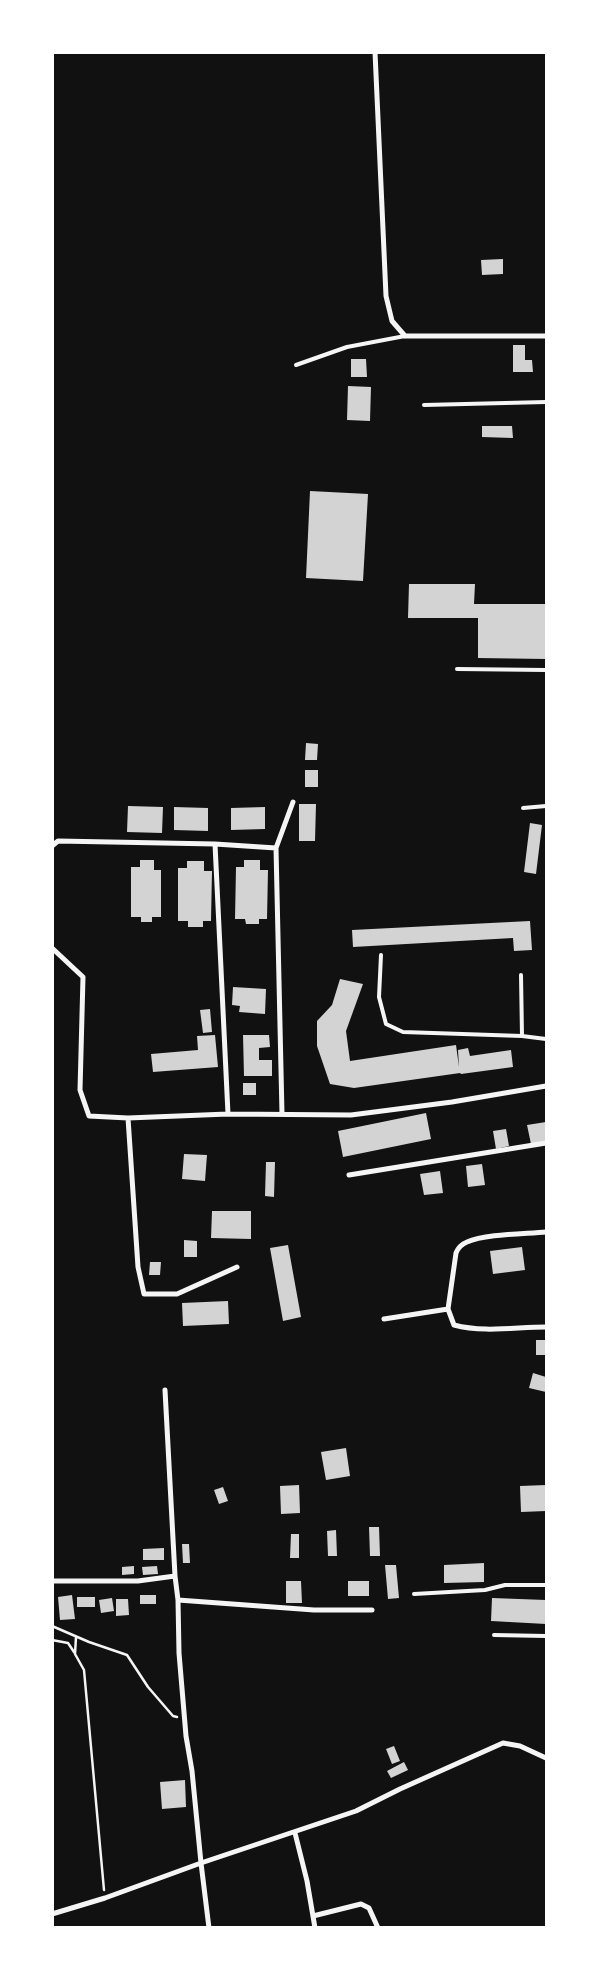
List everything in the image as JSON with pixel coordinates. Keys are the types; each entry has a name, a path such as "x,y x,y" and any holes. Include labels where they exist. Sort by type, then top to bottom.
{"street":[{"path":"375,52 386,296 392,321 405,336 546,336"},
{"path":"282,1114 276,848 292,802"},
{"path":"52,846 58,841 215,844 276,848"},
{"path":"215,844 228,1114"},
{"path":"52,948 83,977 80,1090 89,1116 128,1118 282,1114 351,1116 452,1102 546,1086"},
{"path":"128,1118 138,1268 144,1294 177,1294 237,1267"},
{"path":"349,1176 546,1143"},
{"path":"546,1232 484,1238 467,1242 458,1248 448,1309 454,1325 463,1327 494,1329 546,1327"},
{"path":"384,1319 448,1309"},
{"path":"166,1390 175,1576 178,1600 179,1653 209,1928"},
{"path":"52,1581 138,1580 175,1576"},
{"path":"178,1600 314,1610 372,1610"},
{"path":"52,1914 105,1898 201,1863 356,1811 400,1788 502,1744 520,1746 546,1758"},
{"path":"295,1833 315,1928"},
{"path":"313,1916 361,1904 369,1908 378,1928"}],"lane":[{"path":"296,365 347,346 405,336"},
{"path":"424,405 546,402"},
{"path":"458,669 546,670"},
{"path":"523,808 546,806"},
{"path":"381,955 379,997 386,1024 403,1032 522,1036 546,1039"},
{"path":"521,975 522,1036"},
{"path":"414,1594 485,1590 505,1585 546,1585"},
{"path":"494,1636 546,1636"}],"path":[{"path":"52,1626 76,1637 127,1655 148,1687 173,1716 185,1718"},
{"path":"75,1654 76,1637"},
{"path":"52,1640 68,1642 84,1670 105,1898"}],"building":[{"path":"503,259 503,274 482,275 481,260"},
{"path":"513,345 525,345 525,360 532,360 533,372 513,372"},
{"path":"351,359 366,359 367,377 351,377"},
{"path":"348,386 371,387 370,421 347,420"},
{"path":"482,426 512,426 513,438 482,437"},
{"path":"310,491 368,494 363,581 306,578"},
{"path":"409,584 475,584 474,604 546,604 546,659 478,658 478,618 408,618"},
{"path":"306,743 318,744 317,760 305,760"},
{"path":"305,770 318,770 318,787 305,787"},
{"path":"299,804 316,804 315,841 299,841"},
{"path":"128,806 163,807 162,833 127,832"},
{"path":"174,807 208,808 208,831 174,830"},
{"path":"265,807 265,829 231,830 231,808"},
{"path":"530,823 542,825 536,874 524,872"},
{"path":"140,860 154,860 154,870 161,870 161,917 152,917 152,922 141,922 141,917 131,917 131,867 140,867"},
{"path":"244,860 260,860 260,870 268,870 267,919 259,919 259,924 246,924 245,919 235,919 236,867 244,867"},
{"path":"187,861 204,861 204,871 212,871 211,921 203,921 203,927 188,927 188,921 178,921 178,868 187,868"},
{"path":"530,921 532,950 514,951 513,938 353,947 352,930"},
{"path":"340,979 363,984 346,1031 350,1061 456,1045 459,1067 458,1050 468,1048 470,1056 511,1050 513,1067 354,1088 330,1084 317,1046 317,1021 332,1005"},
{"path":"233,987 266,989 265,1014 239,1012 240,1006 232,1005"},
{"path":"210,1009 212,1032 203,1033 200,1010"},
{"path":"215,1035 218,1067 153,1072 151,1054 198,1050 197,1036"},
{"path":"243,1035 269,1035 270,1047 259,1048 259,1060 272,1060 272,1076 244,1076"},
{"path":"243,1083 256,1083 256,1095 243,1095"},
{"path":"426,1113 431,1139 343,1157 338,1131"},
{"path":"546,1122 546,1141 531,1144 527,1125"},
{"path":"506,1129 509,1146 496,1149 493,1131"},
{"path":"184,1154 207,1155 205,1181 182,1179"},
{"path":"266,1162 275,1162 274,1197 265,1196"},
{"path":"482,1164 485,1185 468,1187 466,1166"},
{"path":"440,1171 443,1193 424,1195 420,1174"},
{"path":"212,1211 251,1211 251,1239 211,1238"},
{"path":"184,1240 197,1241 197,1257 184,1257"},
{"path":"288,1245 301,1317 283,1321 270,1248"},
{"path":"522,1247 525,1270 493,1274 490,1251"},
{"path":"150,1262 161,1262 160,1275 149,1275"},
{"path":"228,1301 229,1324 183,1326 182,1303"},
{"path":"536,1340 546,1340 546,1355 536,1355"},
{"path":"533,1373 546,1377 546,1392 529,1388"},
{"path":"346,1448 350,1476 326,1480 321,1452"},
{"path":"299,1485 300,1513 281,1514 280,1486"},
{"path":"546,1485 546,1511 521,1512 520,1486"},
{"path":"223,1487 228,1501 219,1504 214,1490"},
{"path":"369,1527 379,1527 380,1556 370,1556"},
{"path":"336,1530 337,1556 328,1556 327,1531"},
{"path":"291,1534 299,1534 299,1558 290,1558"},
{"path":"182,1544 189,1544 190,1563 183,1563"},
{"path":"164,1548 164,1560 143,1560 143,1549"},
{"path":"484,1563 484,1582 444,1583 444,1565"},
{"path":"385,1565 396,1565 399,1598 388,1599"},
{"path":"134,1566 134,1574 122,1575 122,1567"},
{"path":"157,1566 158,1574 143,1575 142,1567"},
{"path":"286,1581 301,1581 302,1603 286,1603"},
{"path":"348,1581 369,1581 369,1596 348,1596"},
{"path":"72,1595 75,1619 60,1620 58,1597"},
{"path":"140,1595 156,1595 156,1604 140,1604"},
{"path":"77,1597 95,1597 95,1607 77,1607"},
{"path":"112,1598 114,1611 101,1613 99,1600"},
{"path":"492,1598 546,1600 546,1624 491,1621"},
{"path":"116,1599 128,1599 129,1615 116,1616"},
{"path":"394,1746 400,1761 392,1764 386,1749"},
{"path":"404,1762 408,1770 391,1778 387,1771"},
{"path":"185,1780 186,1807 162,1809 160,1782"}]}
